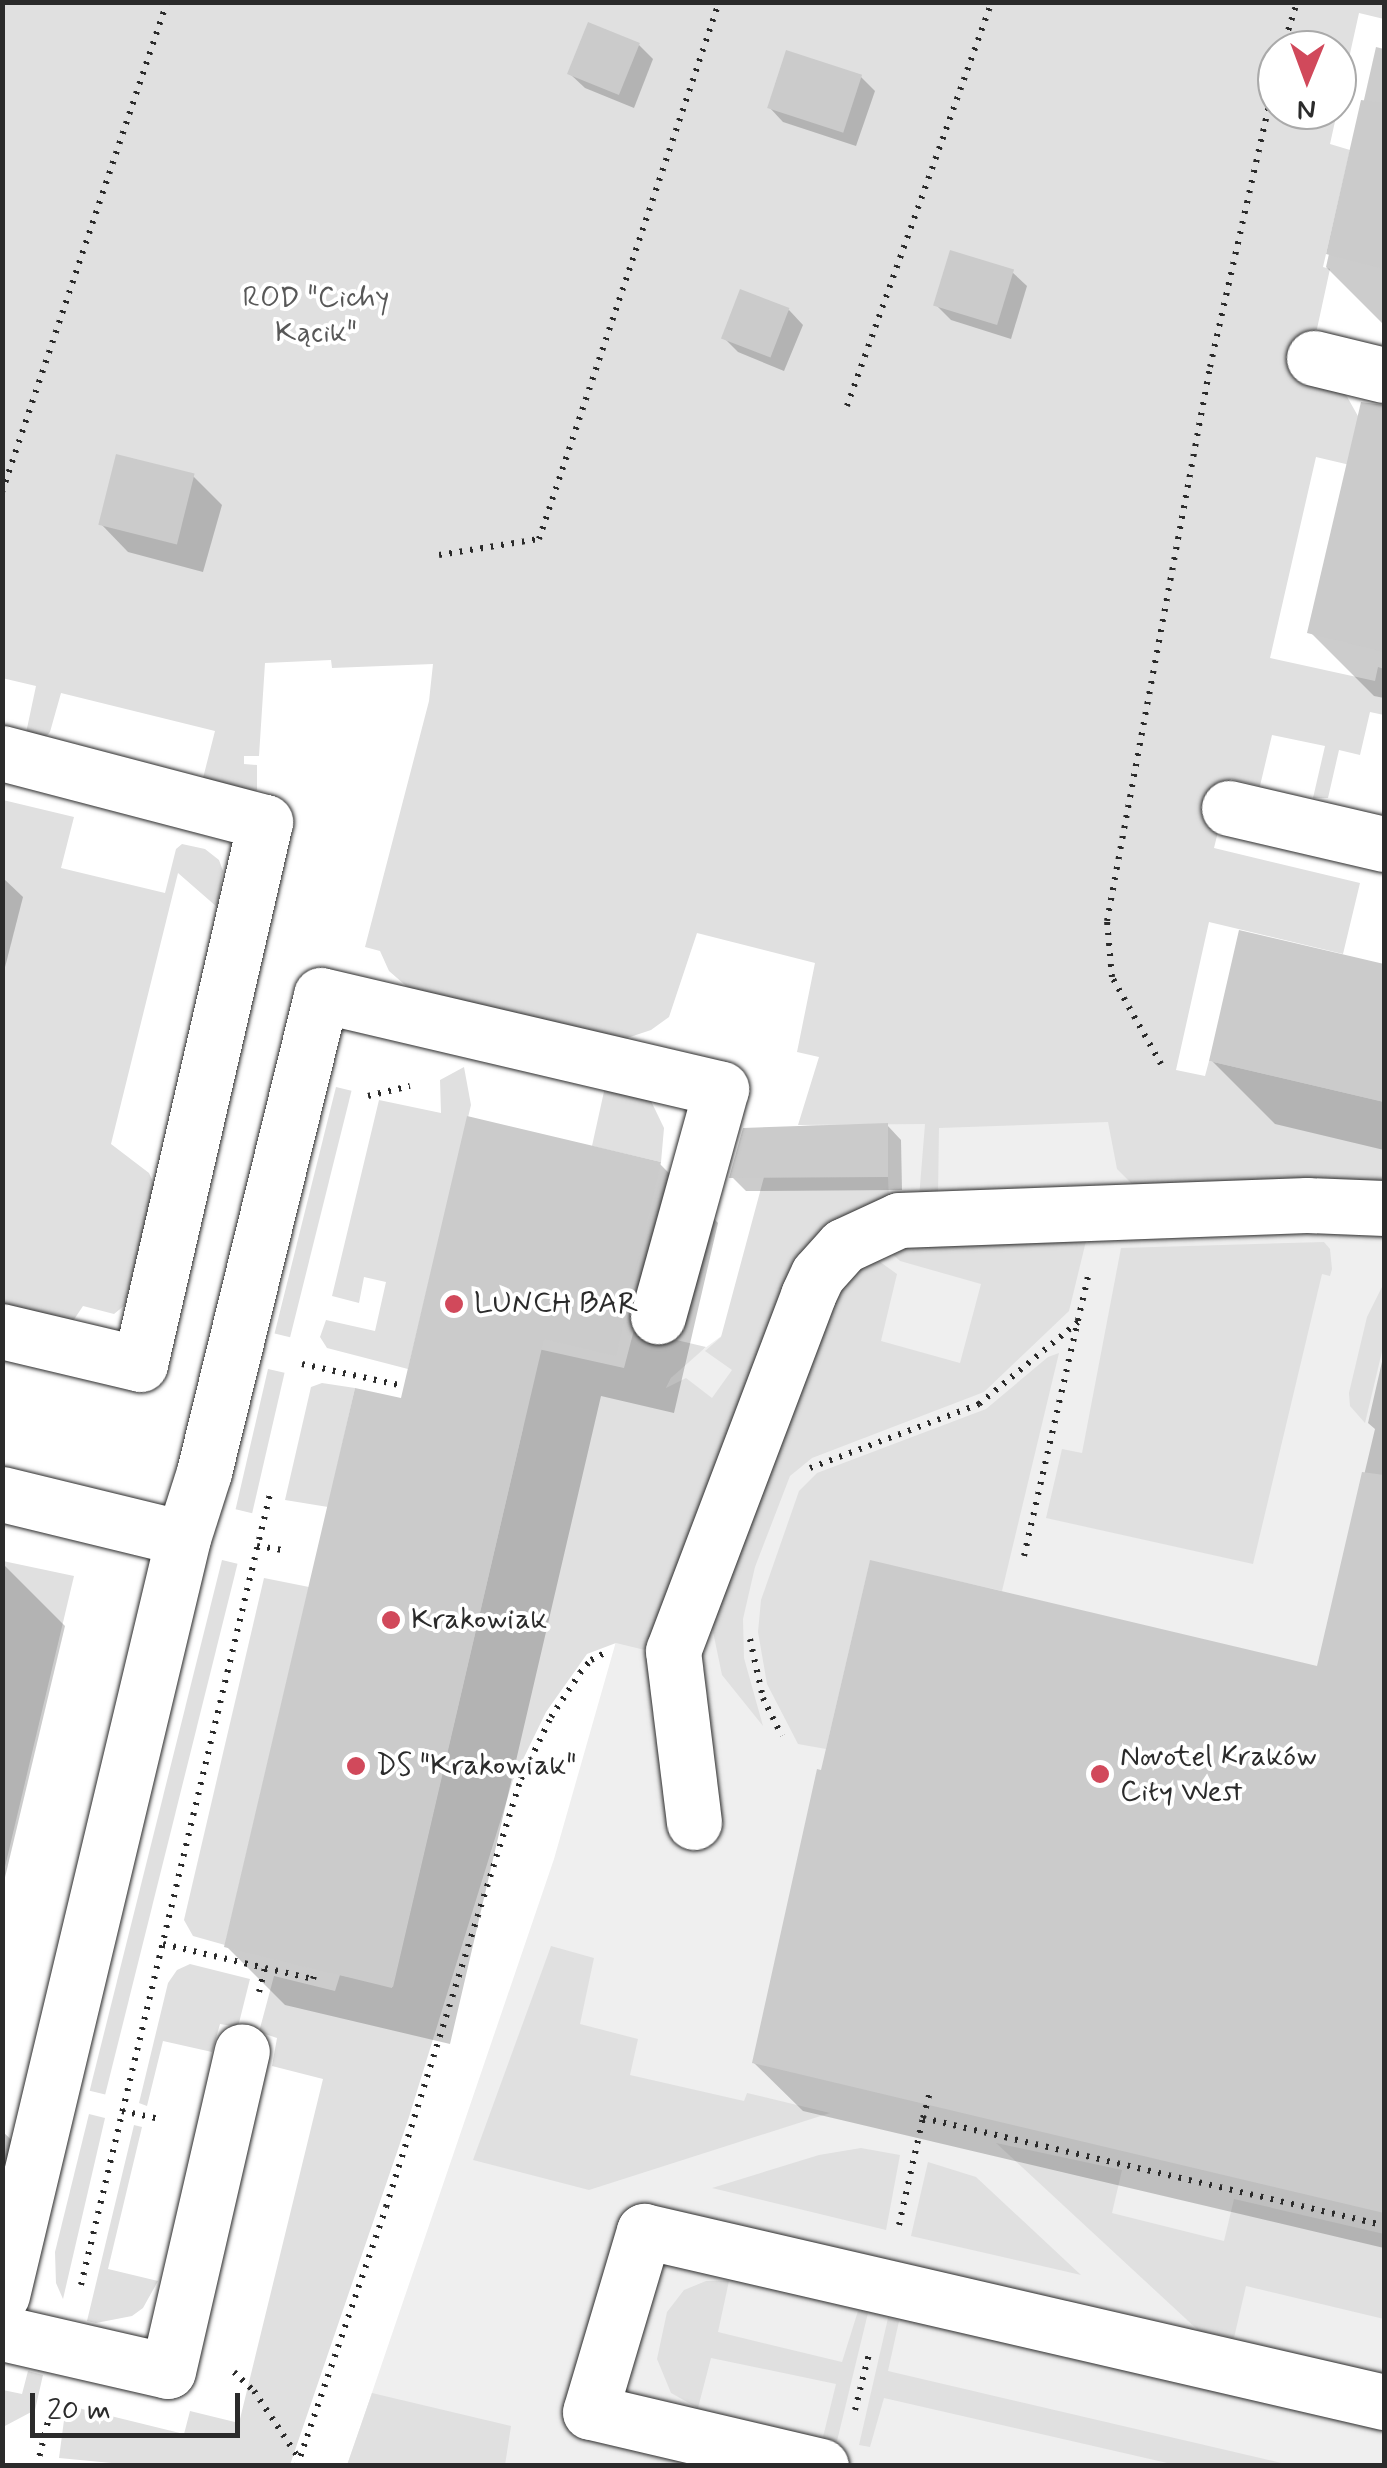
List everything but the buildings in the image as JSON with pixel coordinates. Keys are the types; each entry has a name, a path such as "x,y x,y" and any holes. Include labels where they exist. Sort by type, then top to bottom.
{"lane":[{"path":"1314,358 1384,375"},
{"path":"2,754 266,822 140,1364 2,1331"},
{"path":"1229,808 1384,844"},
{"path":"2,2295 183,1538 204,1472 322,995 721,1089 658,1316"},
{"path":"694,1822 673,1651 808,1295 818,1274 855,1238 899,1220 1288,1206 1384,1208"},
{"path":"2,1494 183,1538"},
{"path":"2,2333 168,2372 242,2051"},
{"path":"822,2466 590,2412 644,2230 1384,2402"}],"path":[{"path":"2,492 167,2"},
{"path":"439,554 539,539 719,2"},
{"path":"847,406 992,2"},
{"path":"1288,30 1297,2"},
{"path":"1161,1064 1112,978 1106,921 1210,367 1263,130"},
{"path":"363,1115 389,1010"},
{"path":"1024,1556 1089,1273"},
{"path":"803,1474 979,1404 1078,1322"},
{"path":"298,1382 307,1345"},
{"path":"302,1364 404,1386"},
{"path":"36,2466 275,1473"},
{"path":"257,1546 282,1550"},
{"path":"673,1651 750,1624 759,1683 782,1736"},
{"path":"298,2462 386,2207 521,1779 551,1717 580,1673 596,1657 613,1650"},
{"path":"163,1944 265,1968"},
{"path":"900,2218 930,2091"},
{"path":"923,2118 1384,2225"},
{"path":"176,2332 249,2384 298,2462"},
{"path":"862,2380 866,2367"}],"shaded area":[{"path":"1147,1104 1384,1155 1384,2465 347,2466 554,1859 615,1645 665,1390 671,1378 697,1354 739,1323 800,1126"}],"green space":[{"name":"ROD \"Cichy Kącik\"","path":"2,3 1384,3 1384,19 1359,13 1355,30 1257,30 1257,130 1333,130 1330,144 1350,150 1323,267 1330,269 1305,384 1345,393 1363,425 1384,430 1384,473 1316,457 1270,658 1375,681 1378,667 1384,669 1384,715 1370,712 1360,755 1339,750 1328,798 1313,798 1325,746 1272,735 1260,786 1231,779 1214,848 1360,883 1343,954 1209,922 1176,1070 1205,1076 1209,1061 1384,1102 1384,1188 1136,1188 1117,1169 1108,1122 939,1128 938,1196 919,1198 925,1124 798,1125 819,1057 797,1052 815,963 697,933 669,1017 651,1030 624,1039 412,991 389,971 380,951 365,947 429,701 433,664 332,668 331,660 265,663 259,756 244,756 244,764 257,765 257,790 252,794 202,782 215,731 61,693 50,732 43,740 26,733 36,686 2,678"},
{"path":"3,800 74,817 61,868 165,893 176,849 182,844 205,849 219,860 223,871 217,907 178,873 111,1144 149,1173 154,1184 125,1305 114,1314 83,1306 71,1324 3,1308"},
{"path":"464,1067 471,1105 408,1369 327,1348 320,1337 326,1320 375,1331 386,1282 364,1277 359,1303 332,1296 379,1100 441,1113 440,1080"},
{"path":"607,1078 651,1101 664,1128 661,1162 592,1146"},
{"path":"336,1087 352,1091 290,1337 275,1333"},
{"path":"771,1151 788,1177 888,1177 889,1200 874,1205 649,1651 616,1643 587,1654 546,1712 513,1780 409,2117 290,2465 143,2466 59,2458 66,2405 184,2434 190,2411 239,2423 323,2079 272,2066 277,2038 259,2032 274,1976 335,1991 340,1975 393,1987 523,1428 520,1345 624,1368 634,1330 706,1347 671,1378 666,1388 686,1378 712,1398 732,1370 705,1351 721,1337"},
{"path":"1088,1233 1069,1311 984,1392 812,1458 790,1476 755,1567 743,1619 744,1658 763,1726 722,1675 711,1622 825,1308 869,1254 897,1274 881,1341 960,1363 981,1284 900,1261 884,1246"},
{"path":"1324,1242 1330,1249 1332,1269 1330,1276 1322,1274 1253,1564 1046,1518 1062,1449 1082,1453 1121,1248"},
{"path":"1384,1283 1384,1343 1365,1423 1350,1406 1349,1393 1367,1317"},
{"path":"1059,1353 1002,1591 870,1561 826,1749 798,1744 767,1684 758,1632 761,1600 799,1491 817,1473 986,1409 1048,1357"},
{"path":"268,1369 285,1373 252,1513 236,1509"},
{"path":"322,1383 355,1388 328,1507 285,1500 311,1387"},
{"path":"222,1560 238,1564 105,2095 90,2091"},
{"path":"2,1563 74,1576 3,1875"},
{"path":"264,1578 309,1587 225,1945 193,1936 184,1920"},
{"path":"551,1946 594,1958 580,2024 638,2039 630,2075 744,2101 747,2093 830,2113 589,2190 473,2160"},
{"path":"190,1964 250,1979 238,2027 220,2024 212,2052 163,2041 147,2106 139,2103 168,1983 177,1970"},
{"path":"89,2114 105,2118 63,2299 56,2283 55,2252"},
{"path":"134,2125 142,2127 108,2269 158,2281 143,2308 132,2316 96,2323 87,2321"},
{"path":"996,2143 1122,2170 1112,2213 1224,2241 1234,2199 1384,2234 1384,2319 1246,2286 1234,2338 1199,2331"},
{"path":"861,2148 900,2155 886,2230 712,2188 819,2155"},
{"path":"928,2162 976,2177 1081,2275 911,2236"},
{"path":"706,2281 729,2281 718,2332 842,2362 858,2311 868,2313 837,2441 823,2437 836,2384 711,2358 698,2408 671,2393 657,2359 667,2312 684,2290"},
{"path":"888,2318 899,2321 888,2371 1290,2465 1176,2465 884,2398 870,2447 859,2445"},
{"path":"28,2371 43,2375 35,2410 3,2427 3,2390 22,2394"},
{"path":"372,2393 511,2426 505,2465 347,2465"}],"place":[{"name":"LUNCH BAR","path":"454,1304"},
{"name":"Krakowiak","path":"391,1620"},
{"name":"DS \"Krakowiak\"","path":"356,1766"},
{"name":"Novotel Kraków City West","path":"1100,1774"}]}
